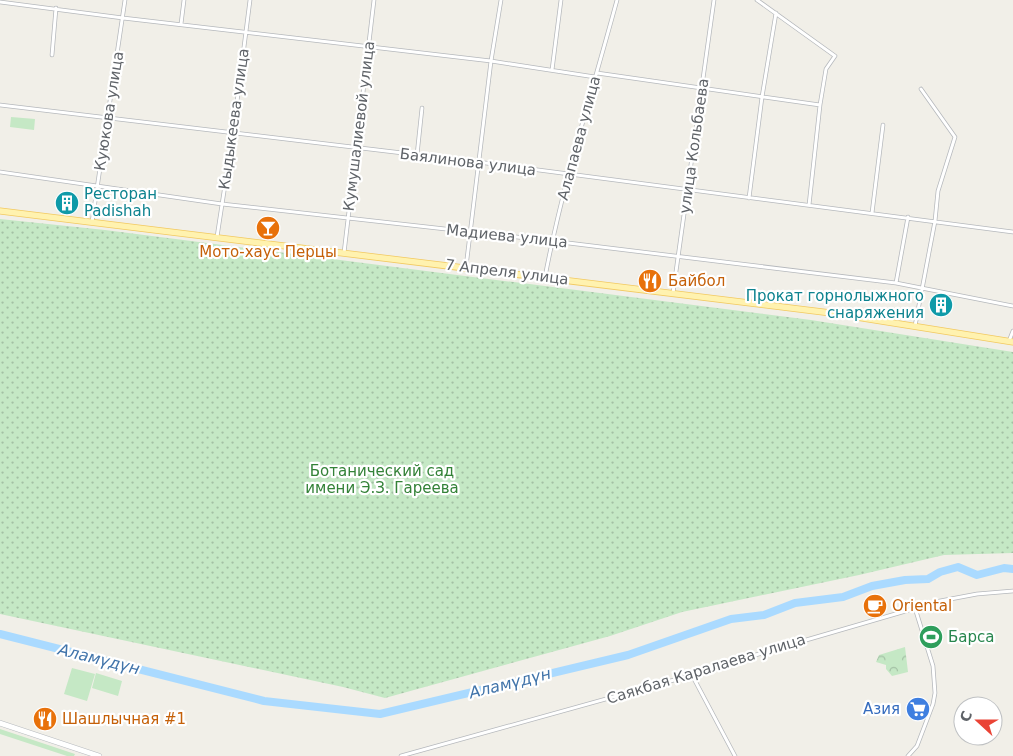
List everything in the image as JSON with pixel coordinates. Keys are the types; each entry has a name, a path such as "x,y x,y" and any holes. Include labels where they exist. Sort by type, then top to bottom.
{"main road":[{"name":"7 Апреля улица","path":"0,211 831,313 1011,342"},
{"path":"0,723 99,756"}],"street":[{"name":"Куюкова улица","path":"92,223 125,0"},
{"path":"181,24 184,0"},
{"name":"Кыдыкеева улица","path":"217,238 250,0"},
{"name":"Кумушалиевой улица","path":"344,253 374,0"},
{"path":"466,267 491,61 501,0"},
{"path":"552,70 561,0"},
{"name":"Алапаева улица","path":"545,277 569,174 617,0"},
{"name":"улица Кольбаева","path":"673,293 714,0"},
{"path":"757,0 835,56 826,68 809,205"},
{"path":"0,2 491,61 820,105"},
{"path":"52,54 56,8"},
{"path":"749,198 762,97 776,13"},
{"path":"915,326 924,287 938,192 955,137 920,89"},
{"name":"Баялинова улица","path":"0,105 478,162 1013,232"},
{"path":"417,155 422,108"},
{"path":"872,213 883,125"},
{"name":"Мадиева улица","path":"0,172 222,204 552,241 896,283 1013,306"},
{"path":"896,283 908,217"},
{"path":"1011,342 1013,331"},
{"name":"Саякбая Каралаева улица","path":"401,756 692,676 784,646 915,608 956,597 1013,591"},
{"path":"908,756 917,746 933,704 935,693 933,666 915,608"},
{"path":"692,676 736,756"}],"green space":[{"path":"11,117 35,119 34,130 10,127"},
{"name":"Ботанический сад имени Э.З. Гареева","path":"0,219 105,230 811,320 1013,352 1013,553 944,555 682,612 610,636 385,698 343,687 0,614"},
{"path":"905,647 908,672 892,676 886,669 886,665 876,662 879,655"},
{"path":"72,668 95,674 87,701 64,694"},
{"path":"96,673 122,681 118,696 92,688"},
{"path":"0,729 75,754 74,756 67,756 0,734"}],"waterway":[{"name":"Аламүдүн","path":"0,634 264,701 380,714 628,655 731,619 764,615 795,603 843,597 872,586 905,580 928,579 940,572 958,567 977,575 1004,568 1013,569"}],"place":[{"name":"Ресторан Padishah","path":"67,203"},
{"name":"Мото-хаус Перцы","path":"268,228"},
{"name":"Байбол","path":"650,281"},
{"name":"Прокат горнолыжного снаряжения","path":"941,305"},
{"name":"Oriental","path":"875,606"},
{"name":"Барса","path":"931,637"},
{"name":"Азия","path":"918,709"},
{"name":"Шашлычная #1","path":"45,719"}]}
